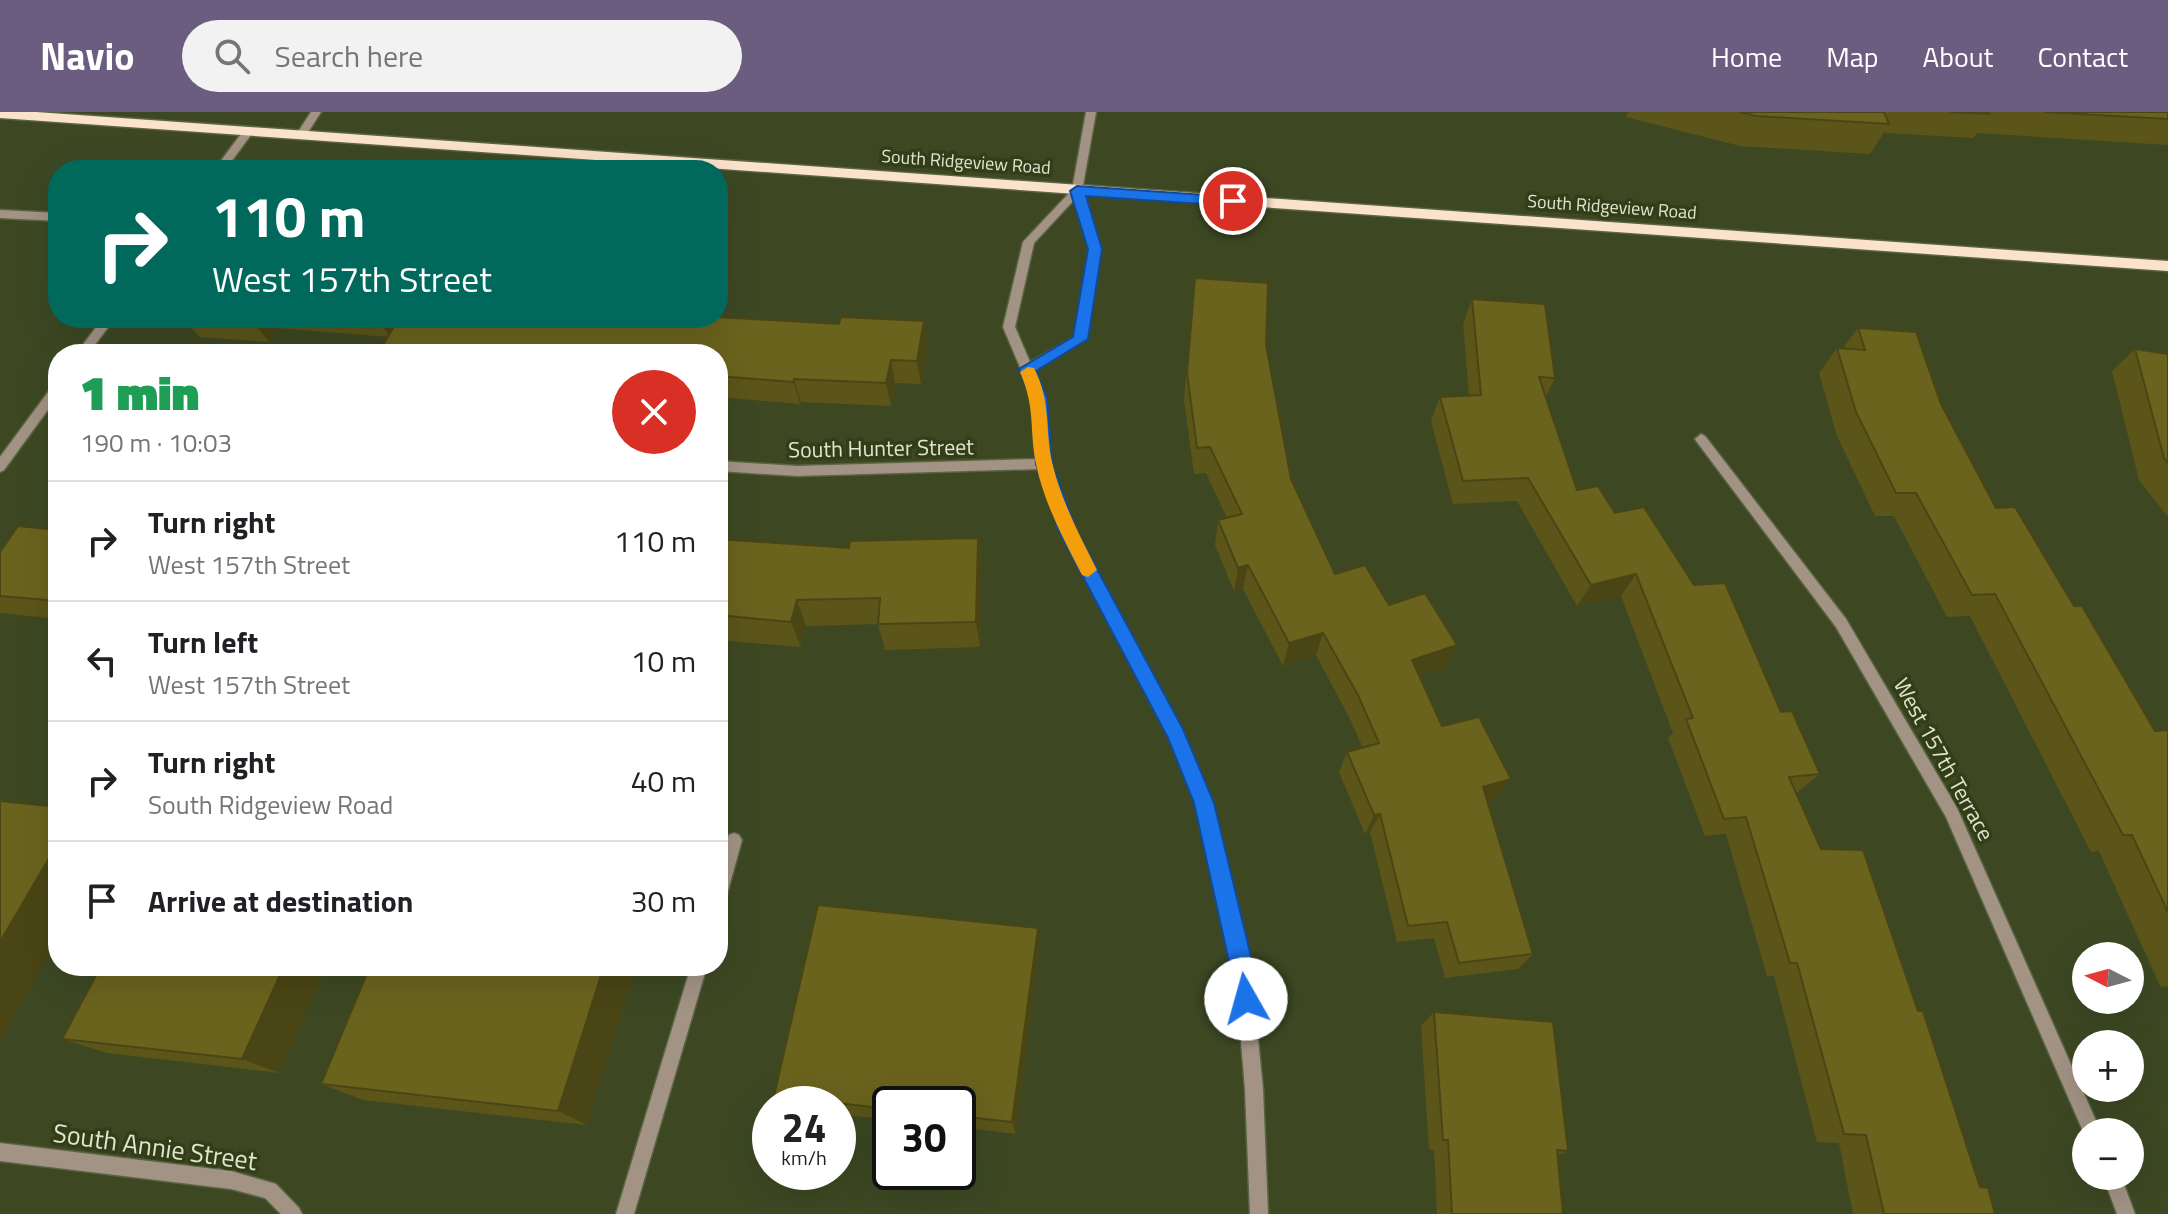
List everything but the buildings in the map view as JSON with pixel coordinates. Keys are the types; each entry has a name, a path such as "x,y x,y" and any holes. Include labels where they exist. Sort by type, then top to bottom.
{"main road":[{"name":"South Ridgeview Road","path":"0,114 647,160"},
{"name":"South Ridgeview Road","path":"728,166 2168,266"}],"street":[{"path":"301,135 316,112"},
{"path":"1027,369 1080,339 1095,249 1077,191 1091,112"},
{"path":"227,160 248,132"},
{"path":"1077,191 1029,242 1009,327 1039,398 1044,464 1068,533 1176,735 1204,803 1243,969 1254,1089 1259,1214"},
{"path":"0,214 48,216"},
{"path":"0,467 48,401"},
{"name":"West 157th Terrace","path":"1701,439 1841,623 1952,813 2086,1118"},
{"name":"South Hunter Street","path":"728,467 797,471 1044,464"},
{"path":"728,862 734,840"},
{"path":"625,1214 696,976"},
{"name":"South Annie Street","path":"0,1152 231,1180 270,1190 293,1214"},
{"path":"2117,1190 2126,1214"}],"slow traffic":[{"path":"1028,372 1039,398 1044,464 1068,533 1088,570"}],"route":[{"path":"1233,201 1077,191 1095,249 1080,339 1027,369 1039,398 1044,464 1068,533 1176,735 1204,803 1243,969 1246,999"}]}
